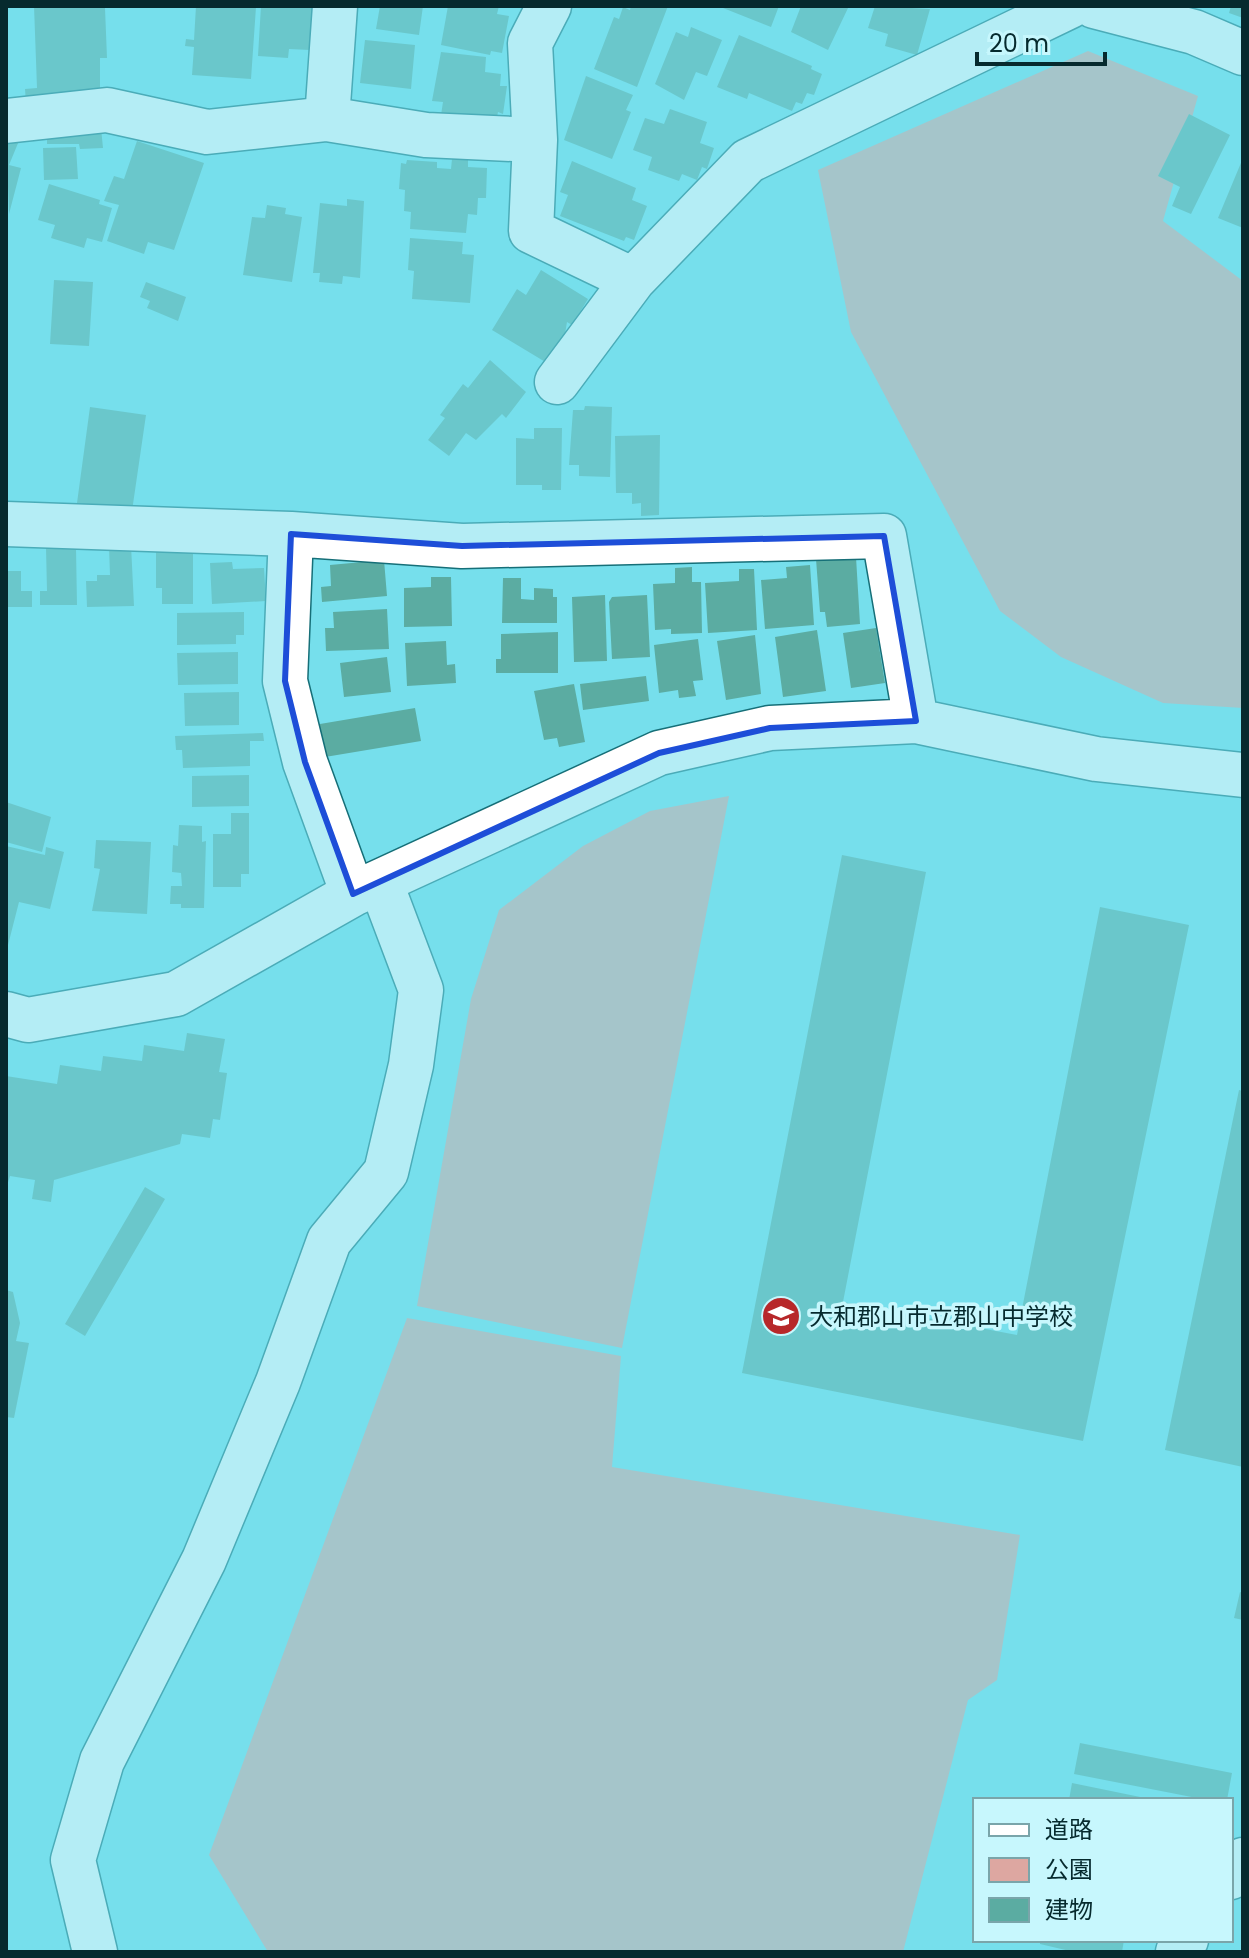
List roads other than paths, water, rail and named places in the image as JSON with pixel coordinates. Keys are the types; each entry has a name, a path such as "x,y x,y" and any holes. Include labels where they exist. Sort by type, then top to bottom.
{"street":[{"path":"327,119 335,6"},
{"path":"549,6 530,43 535,140 531,231 633,280"},
{"path":"557,382 633,280 748,161 1070,6"},
{"path":"1094,6 1194,32 1243,53"},
{"path":"6,121 107,110 207,132 327,119 426,135 535,140"},
{"path":"6,524 291,534 462,546 884,536 916,721"},
{"path":"95,1952 73,1860 102,1761 204,1560 278,1382 329,1241 386,1172 411,1065 421,990 305,762 285,681 291,534"},
{"path":"6,1014 28,1020 176,994 367,889 659,753 770,728 916,721 1096,759 1243,775"}],"place":[{"name":"大和郡山市立郡山中学校","path":"781,1316"}]}
